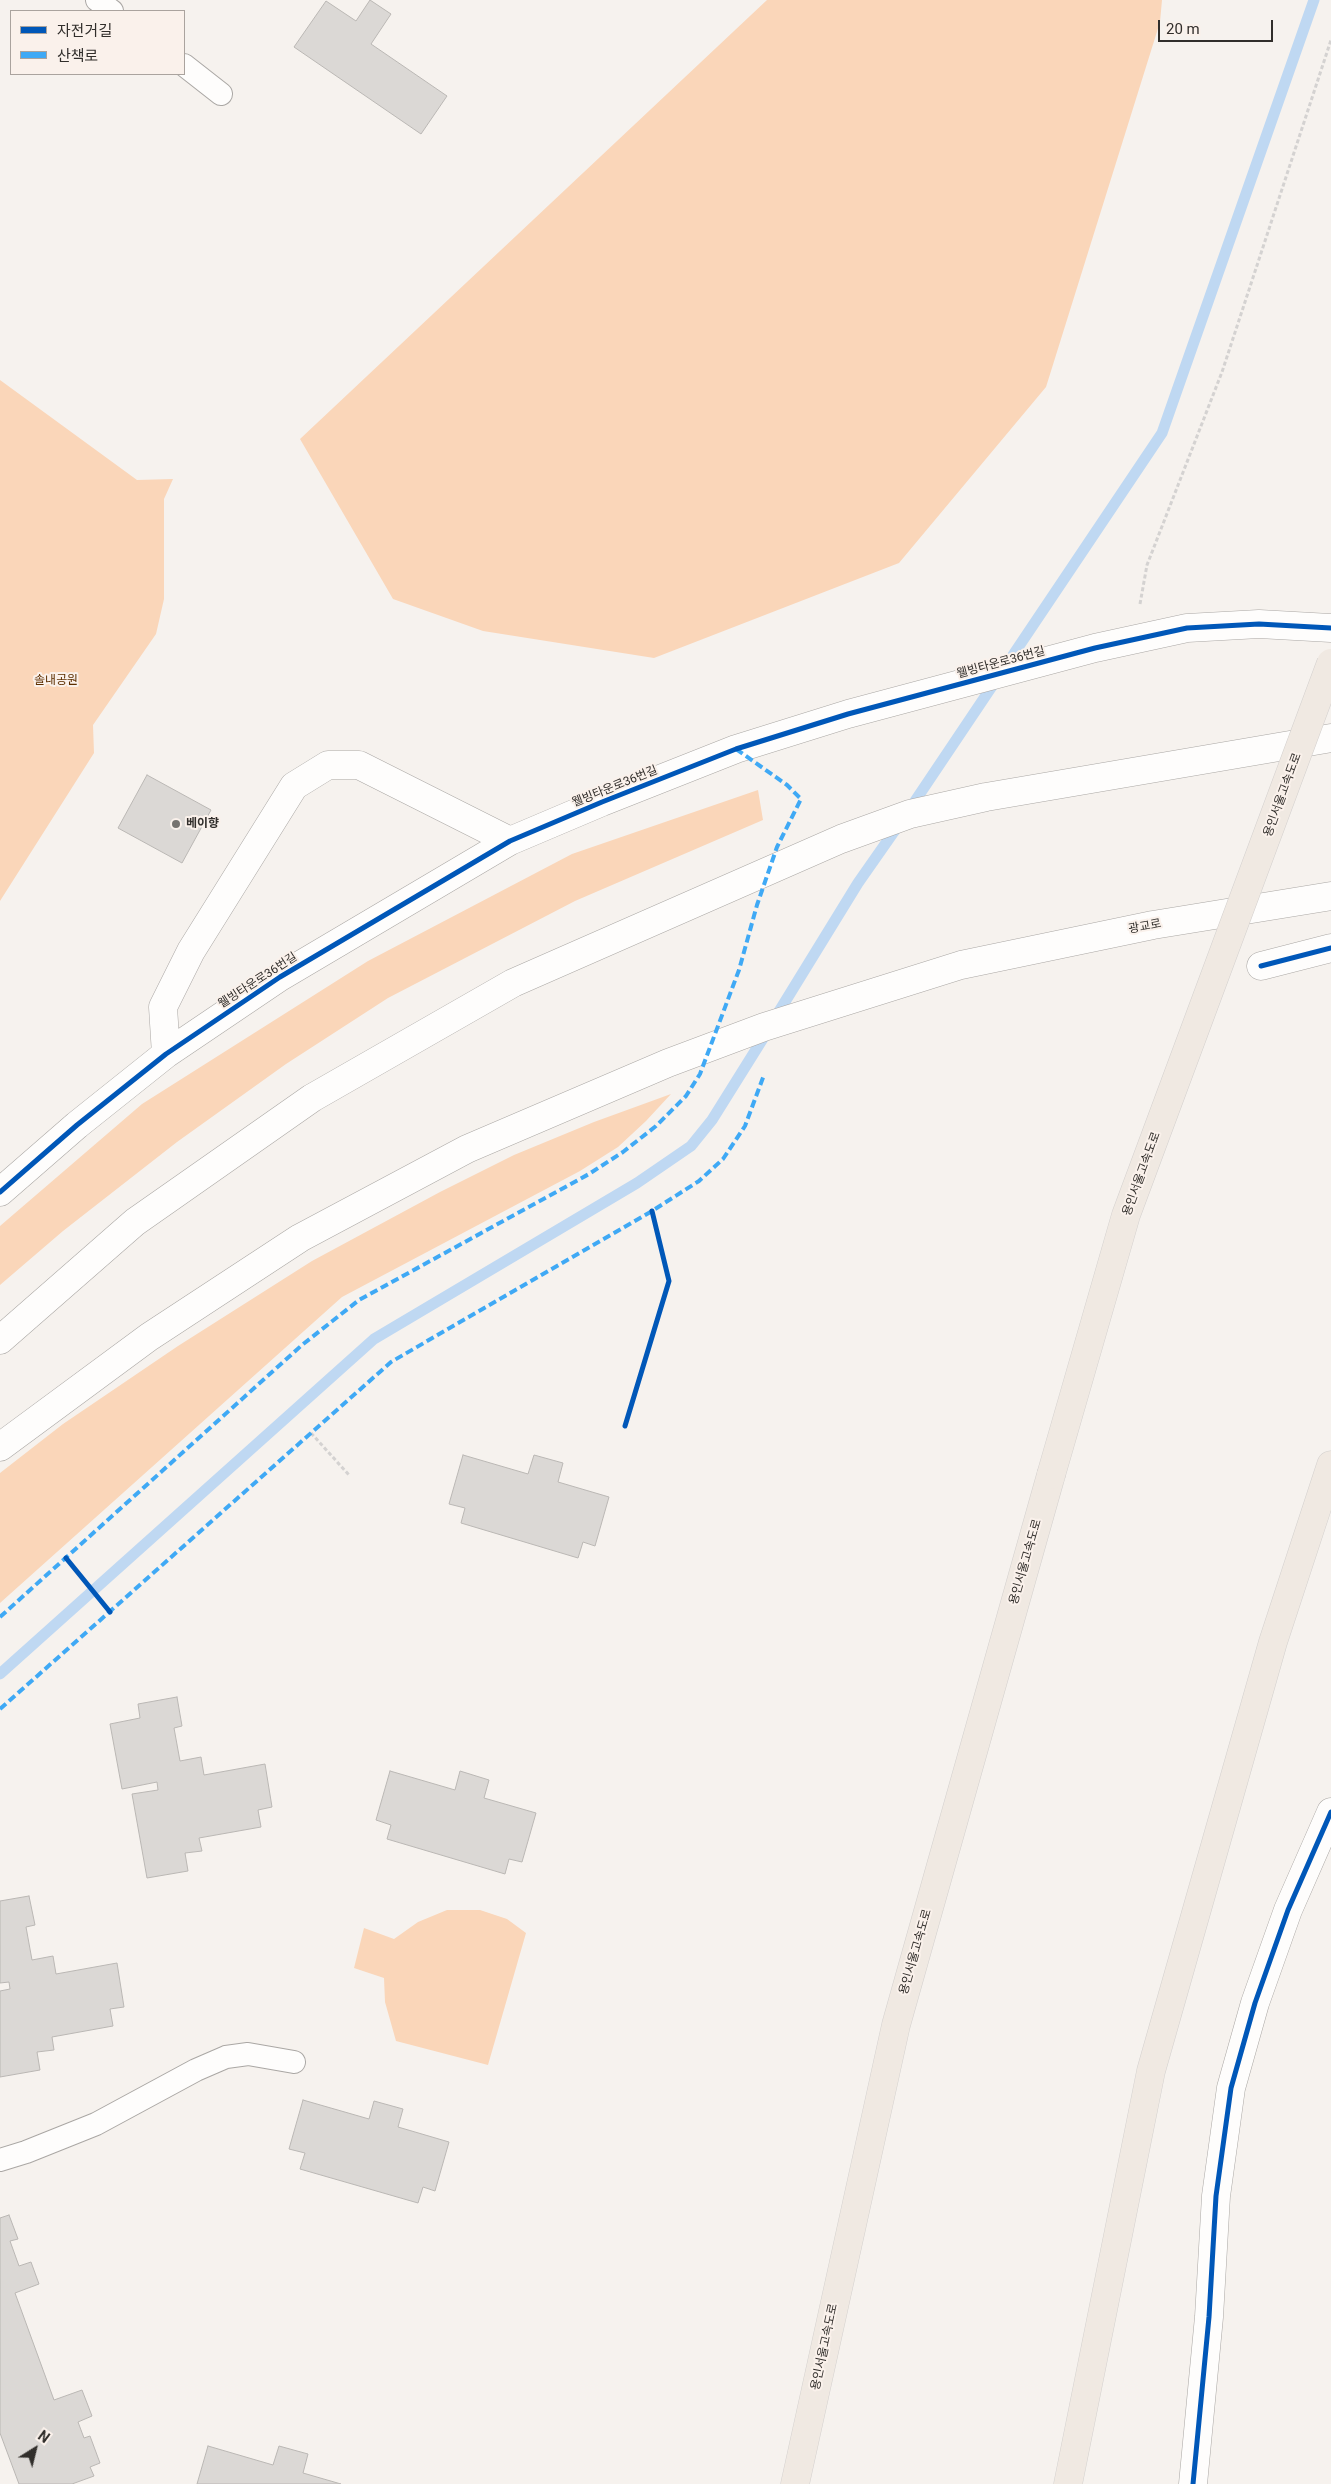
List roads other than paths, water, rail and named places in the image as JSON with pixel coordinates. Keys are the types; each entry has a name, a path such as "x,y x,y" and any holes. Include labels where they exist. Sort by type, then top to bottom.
{"highway":[{"name":"용인서울고속도로","path":"795,2484 896,2025 1050,1475 1126,1215 1331,663"},
{"path":"1068,2484 1151,2071 1273,1642 1331,1465"}],"main road":[{"name":"웰빙타운로36번길","path":"0,1192 77,1125 166,1054 280,976 510,841 736,749 848,714 1095,648 1187,628 1259,624 1331,628"},
{"path":"0,1340 135,1222 312,1098 513,983 841,839 910,814 986,797 1331,738"},
{"path":"166,1054 163,1007 191,951 294,786 328,765 359,765 510,841"},
{"name":"광교로","path":"0,1447 148,1336 300,1238 467,1149 668,1063 764,1027 961,965 1153,925 1331,896"},
{"path":"1261,966 1331,948"},
{"path":"1193,2484 1209,2317 1216,2196 1231,2088 1254,2003 1288,1910 1331,1812"}],"lane":[{"path":"97,0 111,10"},
{"path":"185,67 221,94"},
{"path":"0,2160 96,2124 196,2070 226,2057 248,2054 294,2062"}],"waterway":[{"path":"909,810 1162,433 1314,0"},
{"path":"775,1018 858,883 900,823"},
{"path":"0,1674 374,1339 637,1183 691,1146 712,1120 767,1032"}],"place":[{"name":"베이향","path":"176,824"}],"park label":[{"name":"솔내공원","path":"56,681"}]}
